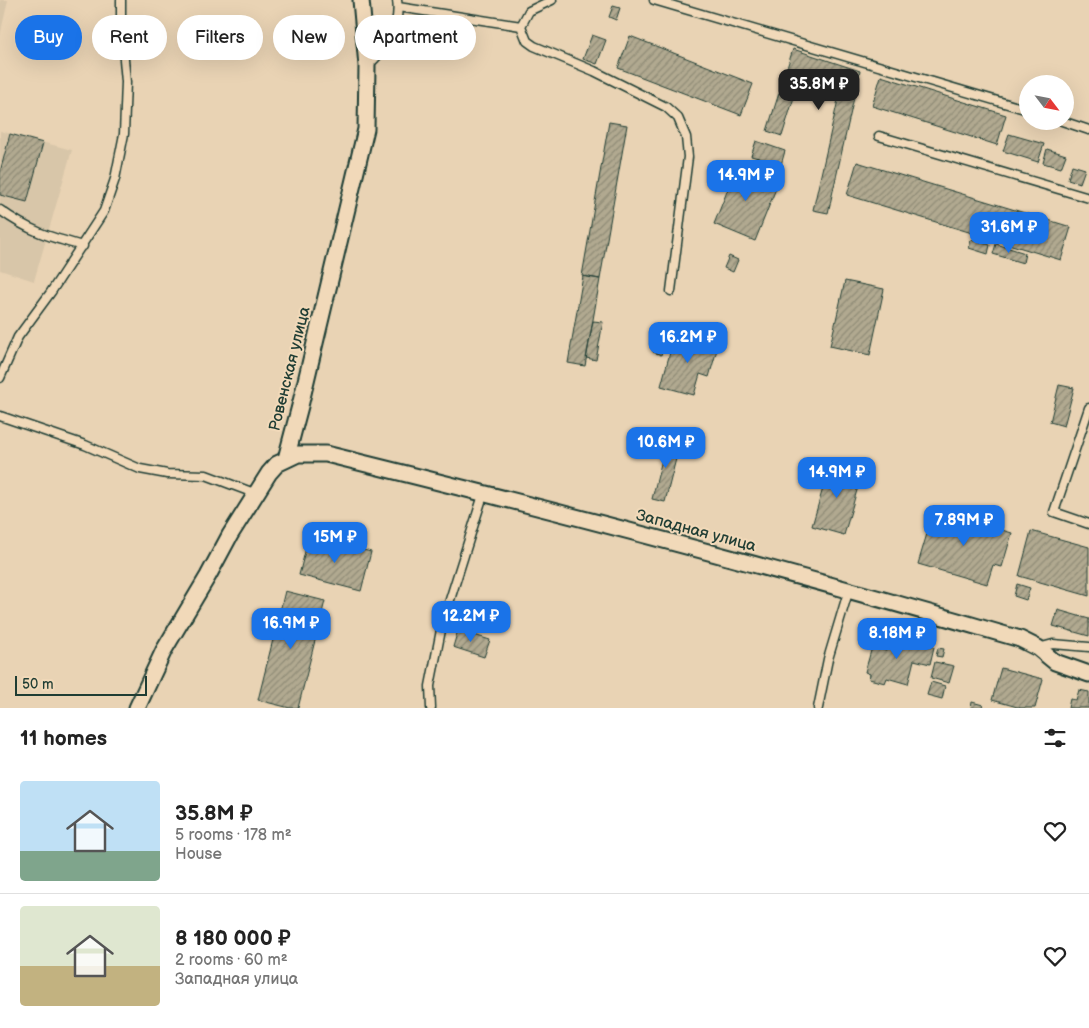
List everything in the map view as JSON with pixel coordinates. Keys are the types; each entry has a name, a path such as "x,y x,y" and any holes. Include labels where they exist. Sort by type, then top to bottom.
{"street":[{"name":"Ровенская улица","path":"286,458 366,129 367,66 360,0"},
{"name":"Западная улица","path":"286,458 298,454 326,454 484,492 849,589 1020,639 1038,648 1055,662 1089,674"},
{"path":"137,708 164,650 254,494 277,464 286,458"}],"lane":[{"path":"0,378 18,337 83,246 104,211 114,179 124,134 126,82 121,26 121,0"},
{"path":"552,0 529,11 521,26 527,41 534,46 594,71 666,107 678,118 686,137 688,157 671,291"},
{"path":"654,0 1019,107"},
{"path":"367,66 379,56 388,44 394,27 397,3 521,26"},
{"path":"1074,125 1089,130"},
{"path":"879,136 1089,198"},
{"path":"0,210 20,224 47,236 83,246"},
{"path":"1089,408 1054,512 1089,524"},
{"path":"0,416 85,445 140,469 167,474 206,475 254,494"},
{"path":"432,708 430,686 442,625 484,492"},
{"path":"818,708 828,659 849,589"},
{"path":"1038,648 1053,644 1089,646"}],"shaded area":[{"path":"0,0 8,0 0,36"},
{"path":"0,131 72,150 34,281 0,270"}],"building":[{"path":"613,6 620,8 616,20 609,17"},
{"path":"592,35 606,40 597,64 583,59"},
{"path":"630,36 753,84 741,115 618,68"},
{"path":"793,49 860,71 828,213 813,210 840,91 800,78 782,136 767,131"},
{"path":"881,76 1006,115 997,145 872,106"},
{"path":"609,122 627,125 600,279 582,276"},
{"path":"10,134 43,143 27,202 0,195 0,172"},
{"path":"1009,134 1044,144 1038,162 1003,151"},
{"path":"756,141 785,151 778,175 763,171 767,160 751,156"},
{"path":"1047,149 1066,155 1061,168 1043,163"},
{"path":"857,162 1071,227 1061,260 847,195"},
{"path":"738,164 779,181 755,241 714,224"},
{"path":"1072,165 1085,169 1080,183 1068,179"},
{"path":"971,240 990,245 988,254 969,248"},
{"path":"996,244 1025,253 1023,263 993,254"},
{"path":"729,256 738,260 733,272 724,268"},
{"path":"583,276 600,279 585,366 568,363"},
{"path":"845,281 884,289 870,355 830,346"},
{"path":"593,321 603,322 596,360 586,358"},
{"path":"660,327 668,329 661,355 653,352"},
{"path":"675,334 718,346 709,377 700,374 694,395 661,386"},
{"path":"1059,385 1074,388 1064,426 1050,422"},
{"path":"668,436 681,439 665,502 652,499"},
{"path":"830,464 862,473 844,535 812,526"},
{"path":"934,510 1012,533 1002,567 993,565 987,584 918,564"},
{"path":"1031,531 1089,547 1089,596 1019,576"},
{"path":"309,536 371,552 361,591 299,575"},
{"path":"1017,584 1030,588 1026,600 1014,596"},
{"path":"285,591 325,601 298,708 290,708 258,700"},
{"path":"1058,610 1089,619 1089,636 1053,626"},
{"path":"458,630 490,640 484,657 453,647"},
{"path":"890,636 934,647 930,664 914,660 908,684 887,678 885,683 869,679 870,674 865,672 872,647 886,651"},
{"path":"938,648 944,649 942,657 936,656"},
{"path":"935,662 954,666 949,683 931,678"},
{"path":"1001,668 1043,679 1035,708 1021,708 992,700"},
{"path":"931,682 945,686 942,699 927,695"},
{"path":"1079,690 1089,692 1089,708 1068,708 1070,699 1076,700"},
{"path":"972,702 983,705 982,708 971,708"}]}
